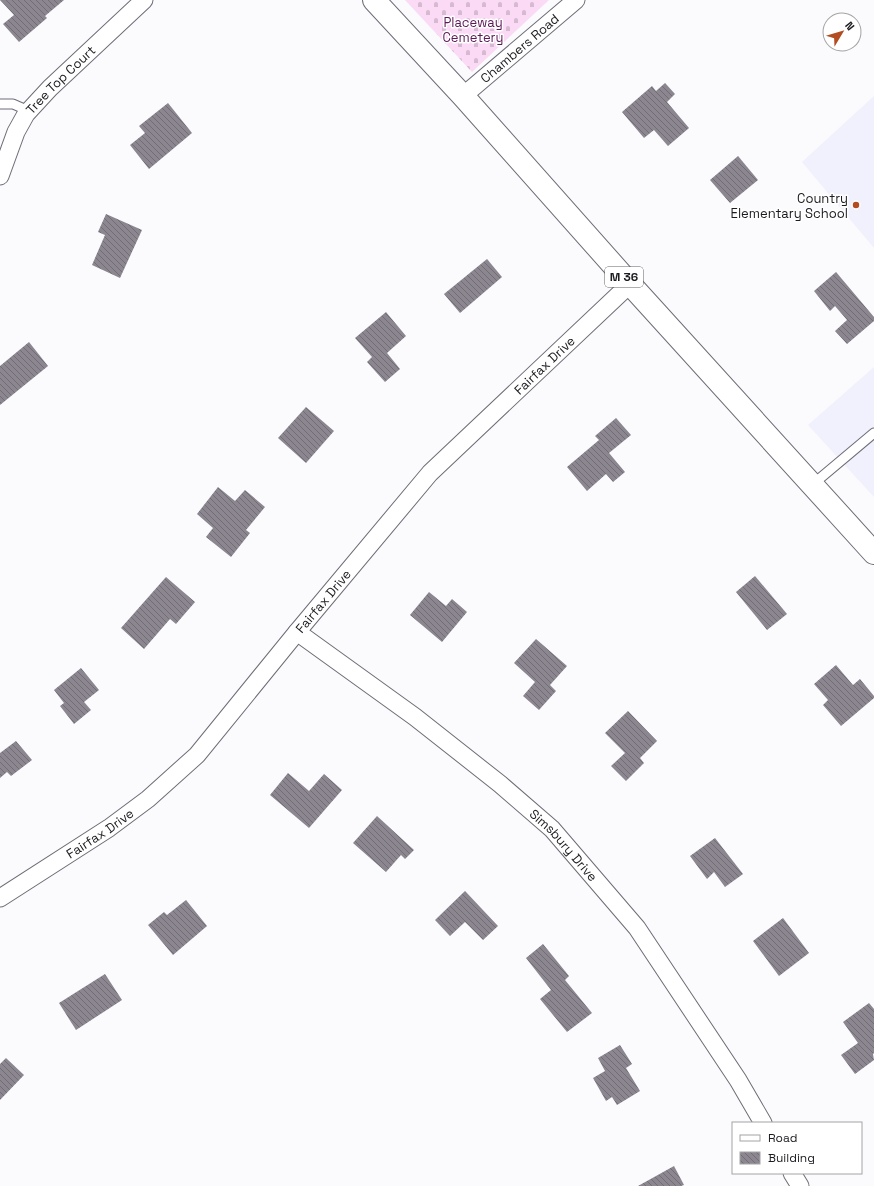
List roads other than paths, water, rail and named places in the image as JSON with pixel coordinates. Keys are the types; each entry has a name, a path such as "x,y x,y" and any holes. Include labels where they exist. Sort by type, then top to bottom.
{"main road":[{"name":"M 36","path":"374,0 463,96 630,284 874,553"}],"street":[{"name":"Tree Top Court","path":"0,176 16,132 29,111 50,88 144,0"},
{"name":"Chambers Road","path":"463,96 576,0"},
{"name":"Fairfax Drive","path":"0,898 109,828 148,799 197,755 296,632 430,473 630,284"},
{"name":"Simsbury Drive","path":"296,632 415,717 500,784 552,829 637,928 738,1080 762,1122"},
{"path":"793,1174 800,1186"}],"lane":[{"path":"0,104 13,104 29,111"},
{"path":"812,485 874,433"}],"place":[{"name":"Country Elementary School","path":"856,205"}],"park label":[{"name":"Placeway Cemetery","path":"473,30"}]}
